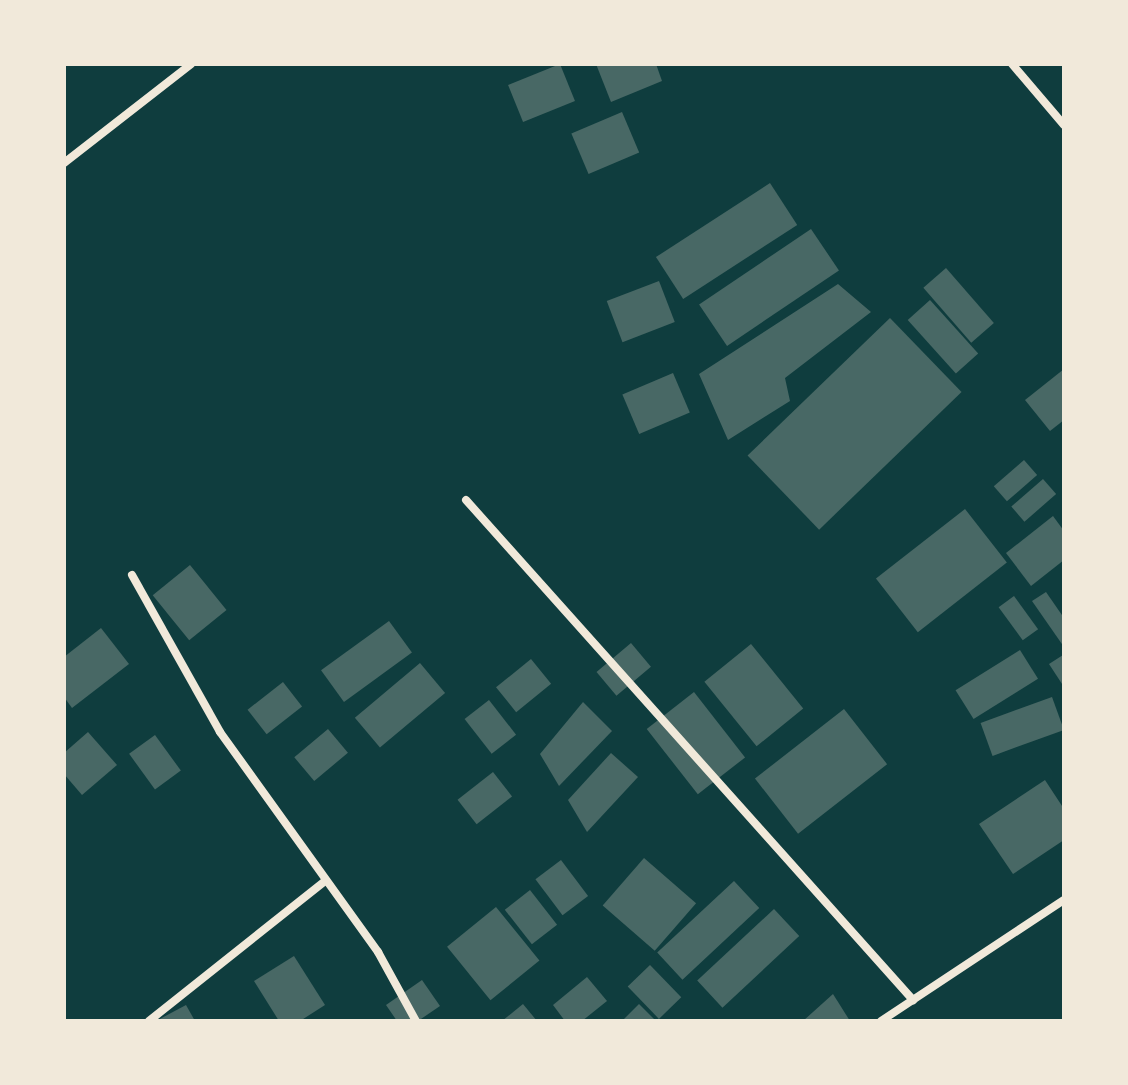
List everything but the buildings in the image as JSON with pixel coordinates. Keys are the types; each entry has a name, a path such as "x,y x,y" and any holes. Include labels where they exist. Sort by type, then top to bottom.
{"street":[{"path":"64,163 191,64"},
{"path":"1012,64 1064,125"},
{"path":"466,500 913,1000"},
{"path":"132,575 220,732 326,880 416,1021"},
{"path":"149,1021 326,880"},
{"path":"881,1021 1064,900"}]}
